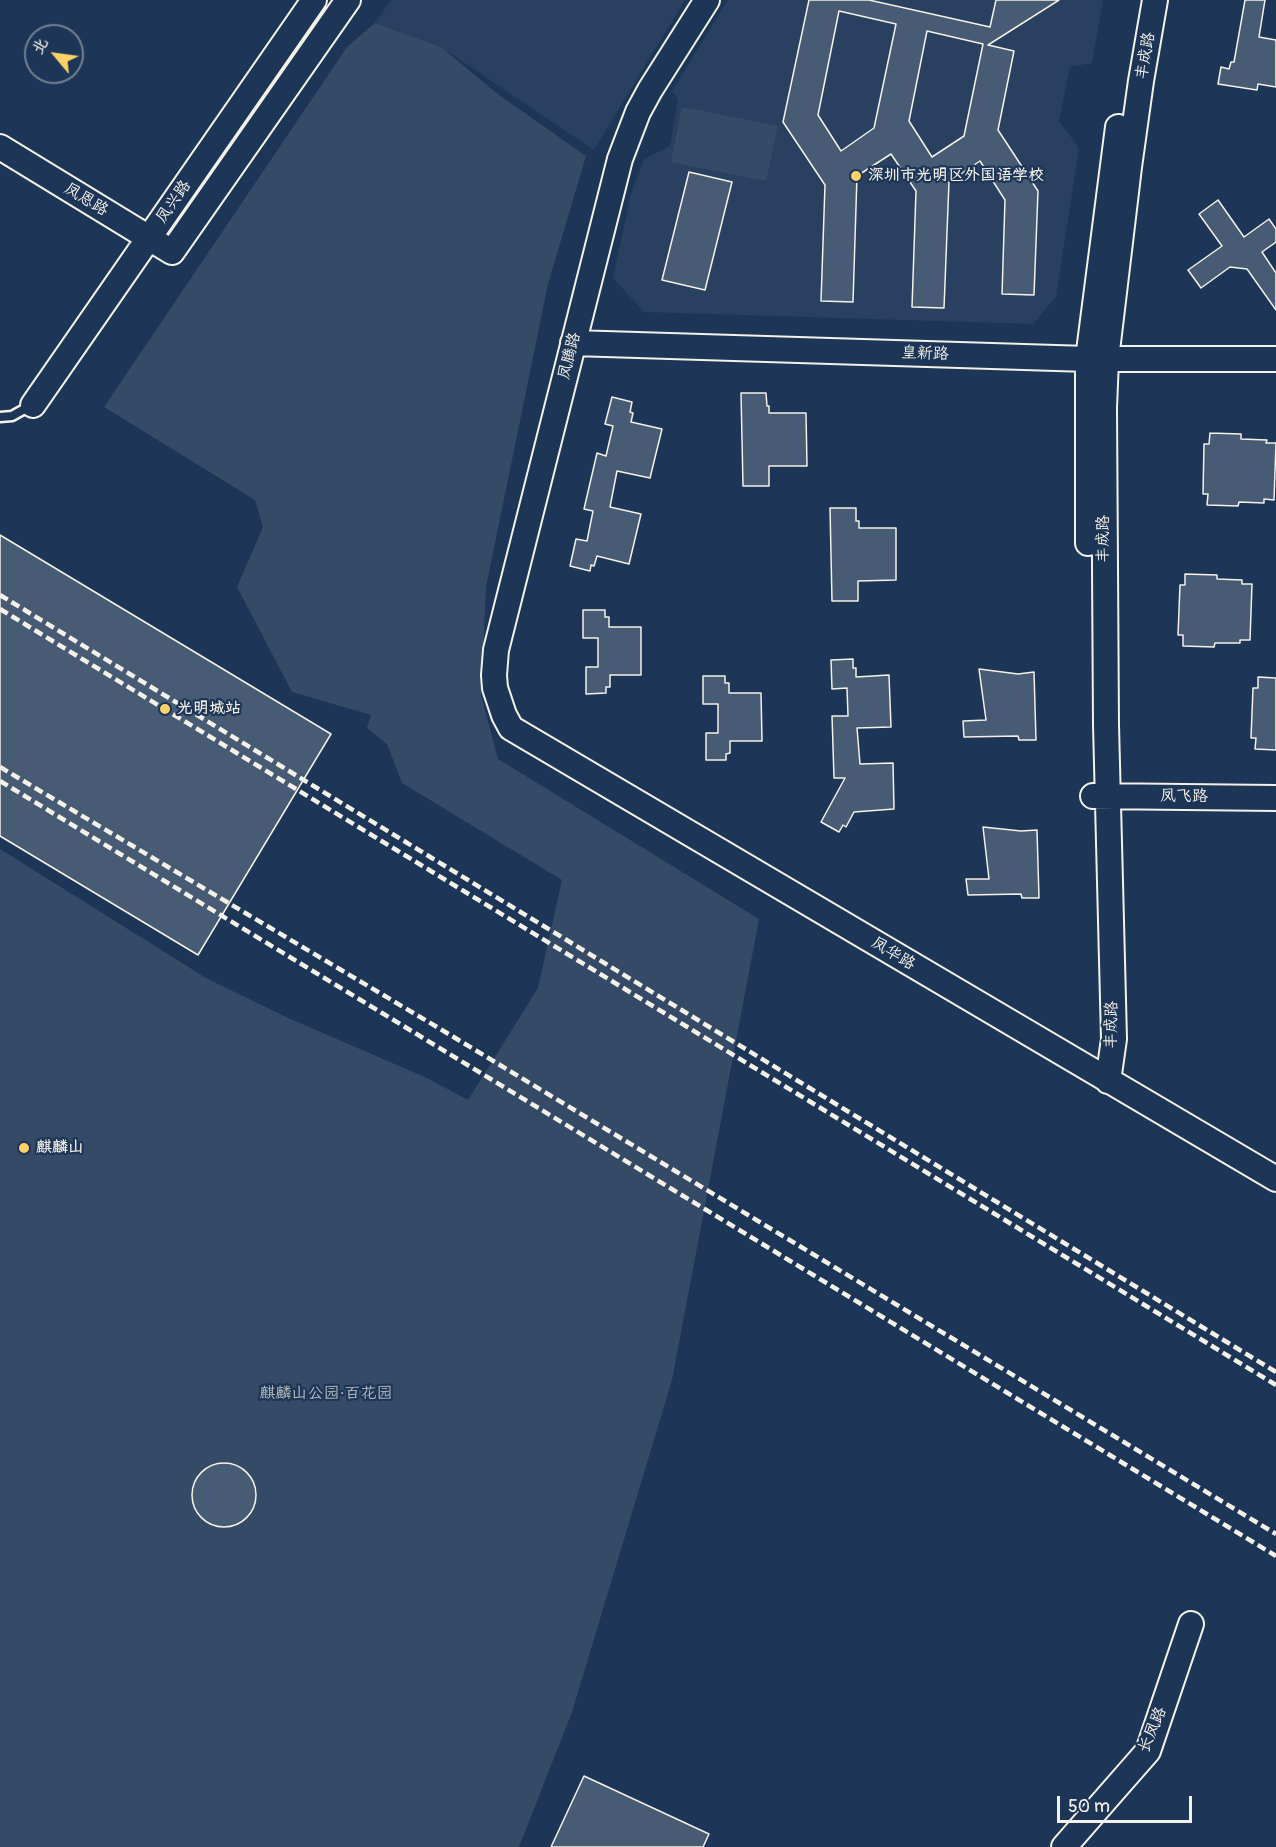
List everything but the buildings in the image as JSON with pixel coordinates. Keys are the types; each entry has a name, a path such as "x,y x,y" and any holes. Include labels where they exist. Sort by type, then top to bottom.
{"street":[{"name":"凤兴路","path":"33,405 314,0"},
{"name":"凤兴路","path":"172,252 348,0"},
{"name":"凤腾路","path":"511,728 495,688 496,650 614,183 629,135 650,90 707,0"},
{"name":"丰成路","path":"1100,1076 1114,1039 1100,796 1104,627 1104,408 1097,359 1110,179 1138,0"},
{"name":"丰成路","path":"1097,359 1155,0"},
{"name":"凤恩路","path":"0,147 172,252"},
{"name":"皇新路","path":"573,343 1097,359 1276,359"},
{"name":"凤华路","path":"511,728 1276,1179"},
{"name":"凤飞路","path":"1100,796 1276,798"},
{"name":"长凤路","path":"1064,1847 1148,1751 1191,1624"}],"lane":[{"path":"0,417 12,416 33,405"}],"shaded area":[{"path":"391,0 685,0 594,150 441,47 375,23"},
{"name":"深圳市光明区外国语学校","path":"728,0 1103,0 1092,63 1070,67 1059,121 1079,148 1056,297 1033,324 644,312 613,278 631,194 644,159 670,146 678,100 672,91"}],"green space":[{"name":"麒麟山公园·百花园","path":"375,23 441,47 499,95 586,156 548,284 486,587 481,695 498,759 759,919 672,1380 572,1712 519,1847 0,1847 0,849 206,978 286,1017 427,1078 468,1100 538,988 562,880 402,783 387,744 367,728 371,715 292,692 237,587 263,527 255,500 104,407 347,47"},
{"path":"682,107 778,126 766,181 671,162"}],"railway":[{"path":"0,595 1276,1372"},
{"path":"0,609 1276,1385"},
{"path":"0,767 442,1030 1276,1534"},
{"path":"0,781 1276,1556"}],"place":[{"name":"深圳市光明区外国语学校","path":"856,176"},
{"name":"光明城站","path":"165,709"},
{"name":"麒麟山","path":"24,1148"}]}
